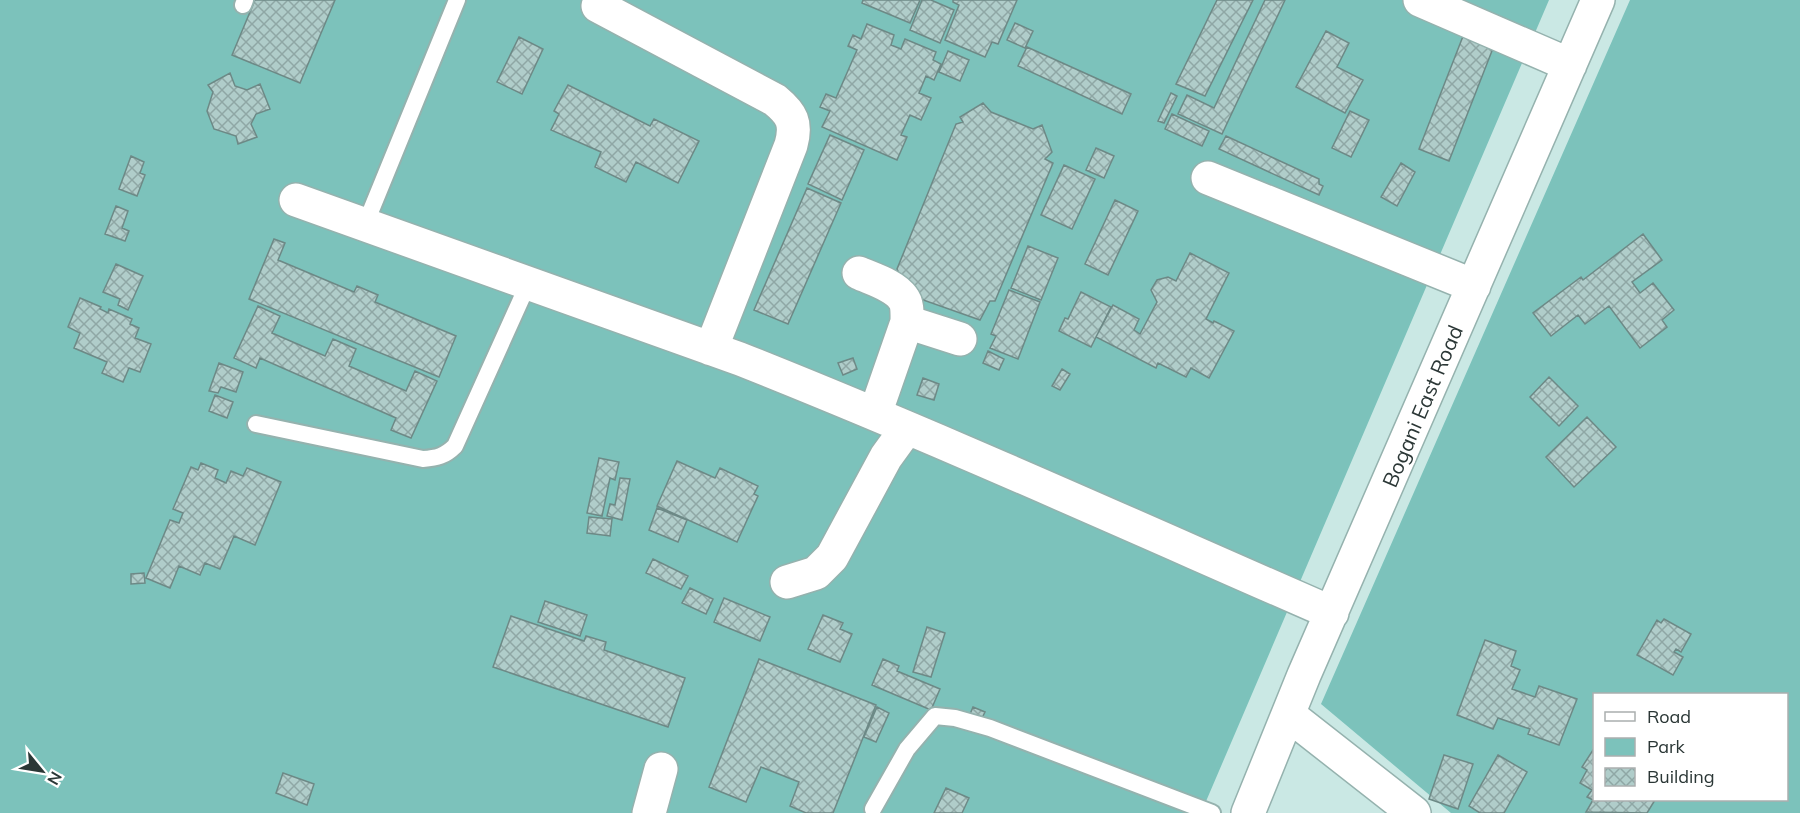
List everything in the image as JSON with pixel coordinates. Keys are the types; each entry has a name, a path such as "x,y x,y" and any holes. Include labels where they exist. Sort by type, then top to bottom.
{"street":[{"path":"1420,0 1570,65"},
{"name":"Bogani East Road","path":"1248,813 1288,715 1598,0"},
{"path":"598,6 775,100 792,119 794,135 791,145 711,349"},
{"path":"1208,178 1474,286"},
{"path":"296,200 711,349 875,414 1332,613"},
{"path":"859,273 891,288 903,297 907,308 907,322 875,414"},
{"path":"907,322 960,339"},
{"path":"788,582 816,573 832,557 886,457 907,428"},
{"path":"1288,715 1414,813"},
{"path":"650,813 661,769"}],"lane":[{"path":"365,225 457,0"},
{"path":"256,424 423,459 447,454 455,446 528,284"},
{"path":"873,809 907,749 935,716 955,718 990,728 1212,813"}],"green space":[{"path":"0,0 1549,0 1201,813 0,813"},
{"path":"1630,0 1800,0 1800,813 1451,813 1321,704"}],"building":[{"path":"255,0 335,0 300,83 232,55"},
{"path":"863,0 920,0 910,23 862,3"},
{"path":"922,0 931,0 954,10 940,43 910,30"},
{"path":"953,0 1017,0 998,44 992,42 985,57 945,40 959,5"},
{"path":"1217,0 1253,0 1205,96 1176,84"},
{"path":"1265,0 1285,0 1222,134 1178,114 1187,95 1214,108"},
{"path":"1015,23 1033,31 1025,48 1007,40"},
{"path":"867,24 894,35 891,45 901,49 905,39 936,52 933,60 941,64 934,80 926,76 919,93 931,98 921,120 910,115 901,135 907,137 897,160 822,127 830,111 820,107 826,94 836,98 857,50 848,46 853,35 861,39"},
{"path":"1467,26 1497,38 1449,161 1419,149"},
{"path":"1326,31 1349,43 1337,67 1363,80 1345,113 1296,87"},
{"path":"519,37 543,49 522,94 497,82"},
{"path":"1027,47 1131,94 1122,114 1018,66"},
{"path":"948,51 969,60 960,81 939,72"},
{"path":"230,73 235,86 247,90 260,84 270,109 256,114 251,124 257,137 238,144 236,136 214,129 207,111 213,92 208,85"},
{"path":"568,85 650,126 654,119 699,141 678,183 636,162 626,182 595,167 601,152 551,130 559,114 554,111"},
{"path":"1171,93 1177,96 1164,123 1158,121"},
{"path":"983,103 991,112 1033,129 1042,125 1052,152 1045,159 1053,163 995,301 990,301 980,320 909,295 897,269 956,124 963,122 960,117"},
{"path":"1350,111 1369,120 1351,157 1332,148"},
{"path":"1172,114 1209,131 1202,146 1165,129"},
{"path":"830,135 864,150 842,200 808,184"},
{"path":"1226,136 1319,179 1319,184 1323,186 1319,195 1219,149"},
{"path":"1096,148 1114,156 1104,178 1086,170"},
{"path":"131,156 144,162 140,173 145,175 137,196 119,189"},
{"path":"1401,163 1415,172 1397,206 1381,197"},
{"path":"1064,165 1095,179 1072,229 1041,215"},
{"path":"807,188 841,203 788,324 754,310"},
{"path":"1115,200 1138,211 1108,275 1085,264"},
{"path":"116,206 128,211 122,228 129,231 125,241 105,234"},
{"path":"1643,234 1662,260 1632,282 1640,293 1653,283 1674,310 1662,320 1667,327 1640,348 1609,306 1585,324 1578,315 1551,336 1533,313 1581,277 1583,280"},
{"path":"274,239 285,243 278,260 354,292 357,286 378,295 375,302 456,336 439,377 249,299"},
{"path":"1028,246 1058,258 1041,300 1011,288"},
{"path":"1190,253 1229,273 1206,319 1234,331 1209,378 1191,368 1186,377 1158,363 1156,368 1096,337 1113,305 1139,319 1134,330 1140,334 1157,302 1151,290 1157,280 1168,277 1176,281"},
{"path":"116,264 143,276 128,310 118,305 120,299 103,292"},
{"path":"1009,290 1040,302 1018,359 990,348 996,336 991,334"},
{"path":"1081,292 1111,307 1091,347 1059,331 1065,318 1068,319"},
{"path":"80,298 101,307 100,309 108,313 109,309 132,319 130,324 139,328 135,338 151,344 140,372 129,368 123,382 102,373 107,362 74,348 80,333 68,327"},
{"path":"258,306 280,316 272,333 325,356 333,339 356,349 349,366 406,391 415,371 437,381 411,438 391,430 396,418 260,358 256,368 234,358"},
{"path":"988,351 1004,359 999,370 983,363"},
{"path":"853,358 857,369 843,375 838,363"},
{"path":"219,363 243,372 236,392 221,387 218,393 209,391"},
{"path":"1062,369 1070,374 1060,390 1052,386"},
{"path":"1549,377 1578,406 1559,426 1530,397"},
{"path":"923,378 939,384 934,400 917,395"},
{"path":"215,395 233,402 227,418 209,411"},
{"path":"1587,417 1616,447 1574,487 1546,457"},
{"path":"599,458 619,462 615,480 610,478 602,516 587,513"},
{"path":"677,461 715,478 720,468 758,486 754,494 758,496 737,542 657,506"},
{"path":"201,463 218,470 215,478 226,483 231,471 243,476 247,468 281,482 255,545 234,536 220,569 205,563 200,575 179,566 170,588 146,578 170,520 179,523 183,513 173,509 191,467 198,470"},
{"path":"620,478 630,479 622,520 607,516 610,504 615,505"},
{"path":"657,508 687,520 678,542 649,530"},
{"path":"589,517 612,519 610,536 587,533"},
{"path":"653,559 688,576 681,589 646,573"},
{"path":"144,573 145,583 131,584 131,574"},
{"path":"690,588 713,599 706,614 682,603"},
{"path":"724,598 770,617 760,641 714,622"},
{"path":"545,601 587,615 580,636 538,622"},
{"path":"823,615 843,623 840,629 852,634 840,662 808,649"},
{"path":"511,616 584,641 586,636 606,642 604,650 685,678 668,727 493,667"},
{"path":"1664,619 1691,634 1681,652 1676,649 1674,652 1683,657 1673,675 1637,655 1657,620 1661,623"},
{"path":"927,627 945,633 931,677 913,672"},
{"path":"1485,640 1516,651 1511,666 1520,670 1512,689 1535,697 1539,686 1577,699 1559,745 1528,734 1530,729 1498,718 1493,729 1457,715"},
{"path":"759,659 876,705 833,813 806,813 790,806 799,782 761,767 746,802 709,787"},
{"path":"883,659 899,666 897,671 940,689 931,710 872,685"},
{"path":"877,707 889,713 876,742 864,737"},
{"path":"973,707 985,712 979,724 968,719"},
{"path":"1593,750 1593,800 1587,797 1592,790 1580,783 1587,770 1582,767"},
{"path":"1444,755 1473,764 1458,809 1429,799"},
{"path":"1498,755 1527,772 1504,813 1480,813 1469,806"},
{"path":"283,773 314,784 307,805 276,793"},
{"path":"946,788 969,798 962,813 934,813"},
{"path":"1593,800 1654,801 1647,813 1586,812"}]}
